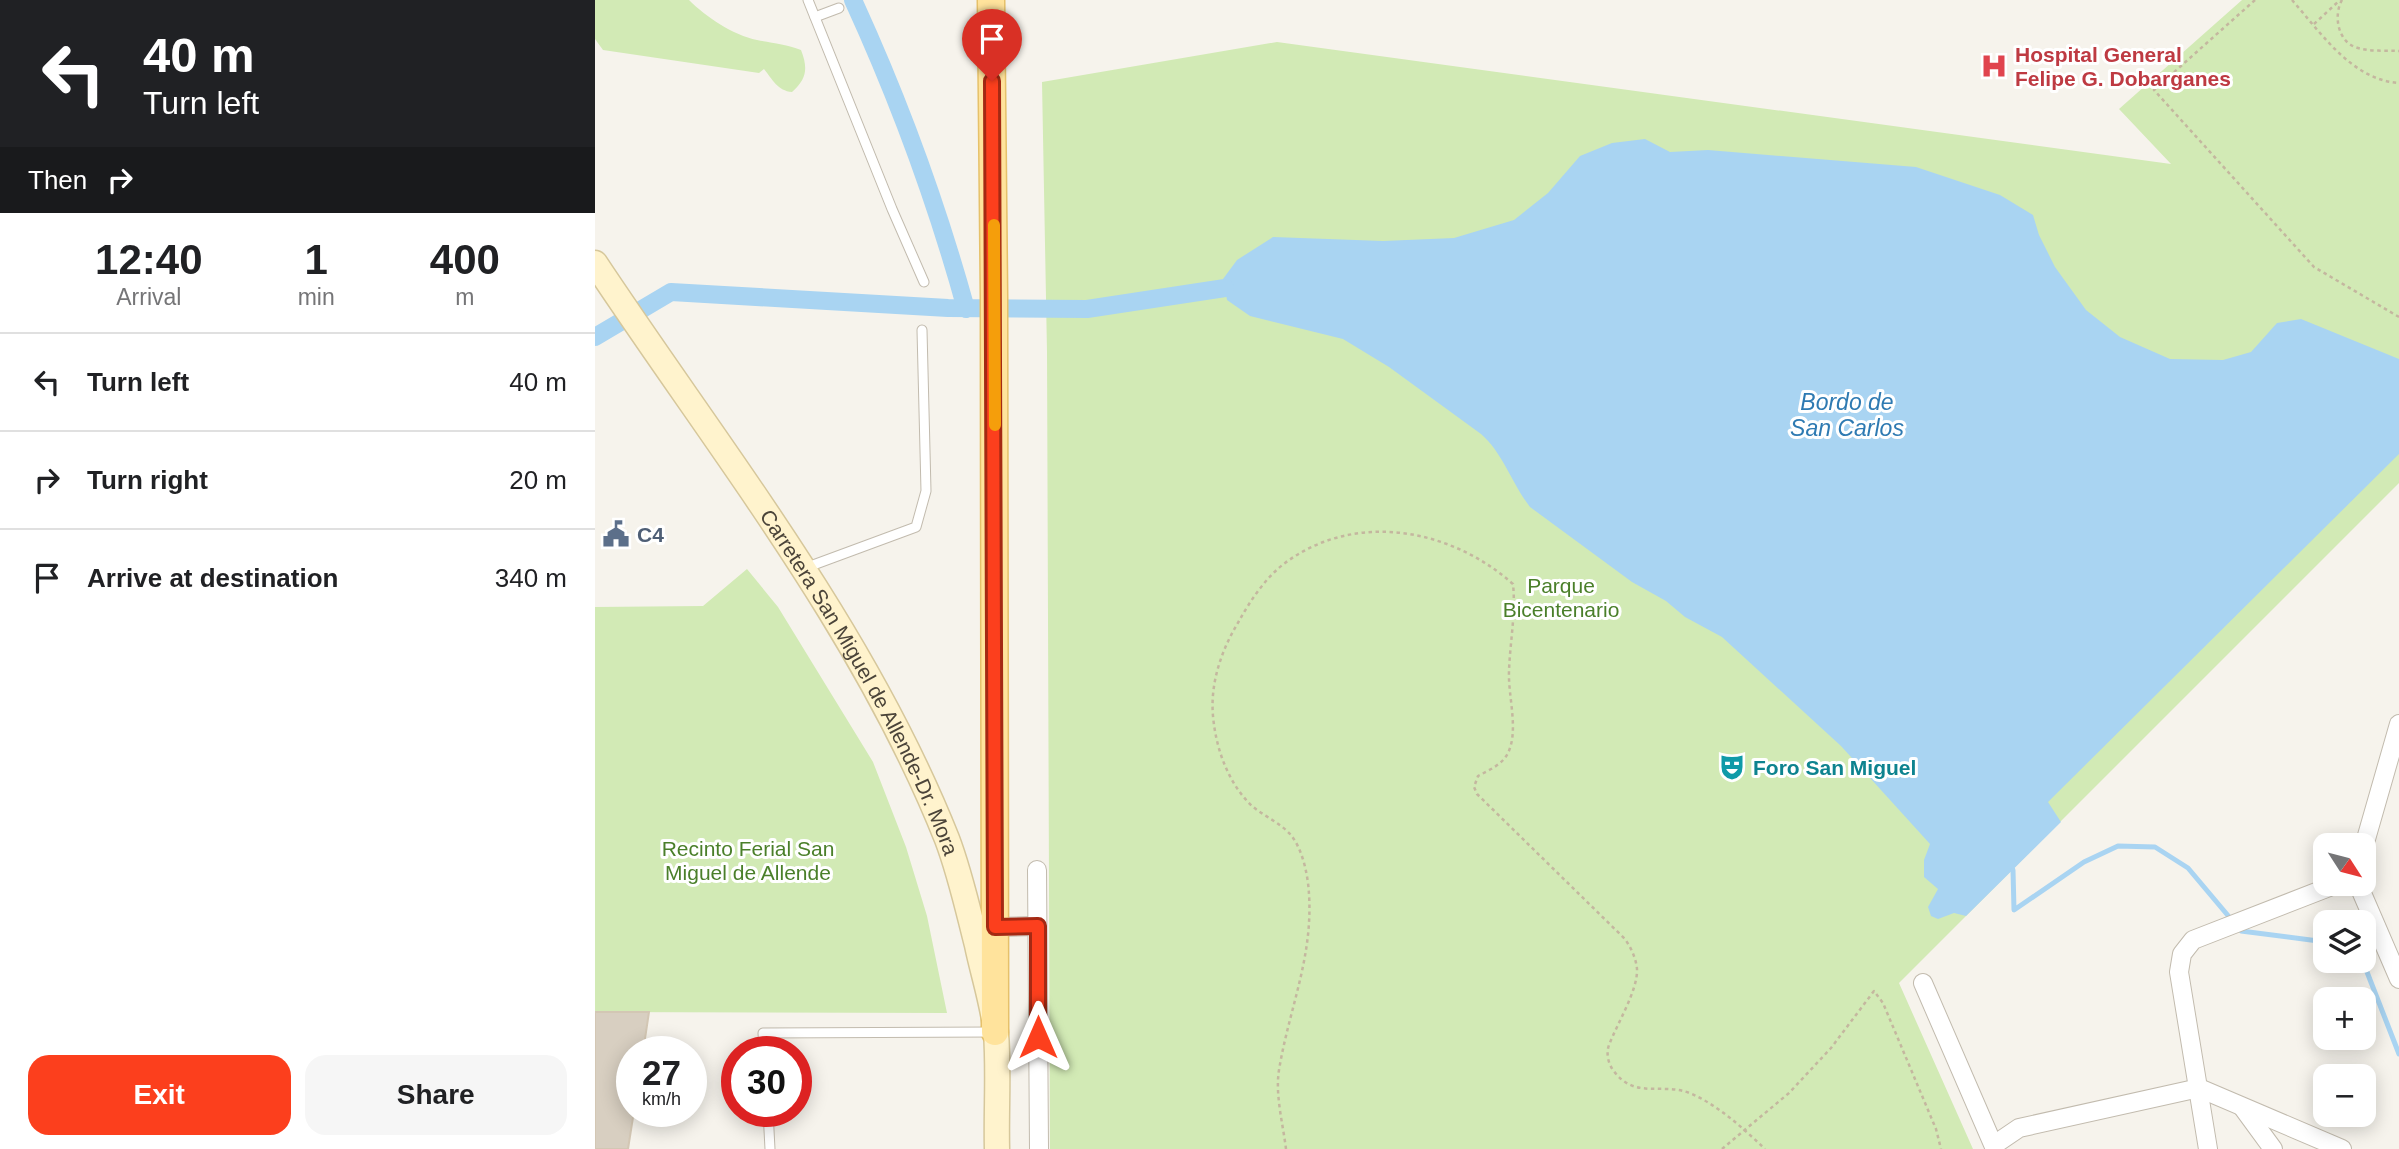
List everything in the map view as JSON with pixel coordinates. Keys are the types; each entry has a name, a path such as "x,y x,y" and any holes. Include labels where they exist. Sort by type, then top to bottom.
{"main road":[{"path":"991,0 996,1032"},
{"name":"Carretera San Miguel de Allende-Dr. Mora","path":"595,263 804,569 850,643 918,771 948,841 967,906 996,1032 997,1149"}],"street":[{"path":"2368,833 2399,724"},
{"path":"1037,870 1039,1149"},
{"path":"2208,1149 2179,972 2182,954 2193,940 2313,893"},
{"path":"2363,896 2399,979"},
{"path":"995,927 1038,926"},
{"path":"1923,983 1995,1147 2019,1128 2199,1088 2342,1149"},
{"path":"2243,1108 2273,1149"}],"lane":[{"path":"808,0 924,282"},
{"path":"815,17 839,8"},
{"path":"804,569 916,527 926,491 922,330"},
{"path":"763,1036 763,1033 996,1032"},
{"path":"769,1127 770,1149"}],"path":[{"path":"2255,0 2154,90 2314,267 2399,317"},
{"path":"2292,0 2343,57 2362,71 2386,82 2399,83"},
{"path":"2314,24 2341,0"},
{"path":"2341,0 2337,18 2344,39 2360,49 2399,51"},
{"path":"1286,1149 1279,1072 1307,954 1311,922 1309,890 1302,857 1290,834 1251,805 1226,771 1215,732 1213,695 1219,661 1234,629 1255,596 1283,564 1315,545 1349,533 1369,531 1406,532 1447,542 1497,570 1513,584 1509,672 1512,739 1508,754 1501,763 1478,776 1474,787 1477,794 1625,939 1633,953 1637,970 1633,986 1607,1050 1609,1065 1619,1078 1629,1086 1688,1092 1745,1131 1765,1149"},
{"path":"1722,1149 1789,1093 1831,1048 1874,991 1883,1003 1941,1149"}],"green space":[{"path":"595,0 689,0 729,30 757,40 801,50 805,73 792,92 779,87 764,69 759,73 603,50 595,39"},
{"name":"Parque Bicentenario","path":"2242,0 2399,0 2399,483 1899,983 1973,1149 1050,1149 1047,352 1042,82 1277,42 2171,164 2119,109"},
{"name":"Recinto Ferial San Miguel de Allende","path":"747,569 778,607 873,762 906,847 927,916 947,1013 595,1012 595,607 703,606"}],"water":[{"name":"Bordo de San Carlos","path":"1645,139 1670,152 1708,150 1916,167 2000,195 2033,215 2039,235 2055,267 2086,310 2120,337 2170,359 2223,360 2251,352 2277,323 2301,319 2399,359 2399,454 2048,802 2061,822 1966,916 1954,913 1938,919 1931,916 1928,907 1938,889 1924,877 1924,860 1930,844 1841,746 1722,637 1685,617 1666,601 1632,582 1530,507 1495,450 1481,434 1389,367 1343,339 1250,316 1227,300 1223,279 1237,260 1273,237 1383,241 1454,238 1514,220 1548,193 1580,156 1612,143"}],"building":[{"path":"595,1012 649,1012 645,1036 616,1036 616,1127 631,1127 628,1149 595,1149"}],"waterway":[{"path":"853,0 886,75 915,152 966,309"},
{"path":"595,337 671,292 948,308 1087,309 1225,288"},
{"path":"2013,870 2014,910 2084,862 2118,846 2155,847 2188,868 2241,931 2313,940"},
{"path":"2367,973 2399,1054"}],"slow traffic":[{"path":"994,225 995,425"}],"place":[{"name":"Hospital General Felipe G. Dobarganes","path":"1994,66"},
{"name":"C4","path":"616,534"},
{"name":"Foro San Miguel","path":"1732,767"}],"route":[{"path":"992,81 995,927 1038,926 1038,1037"}]}
